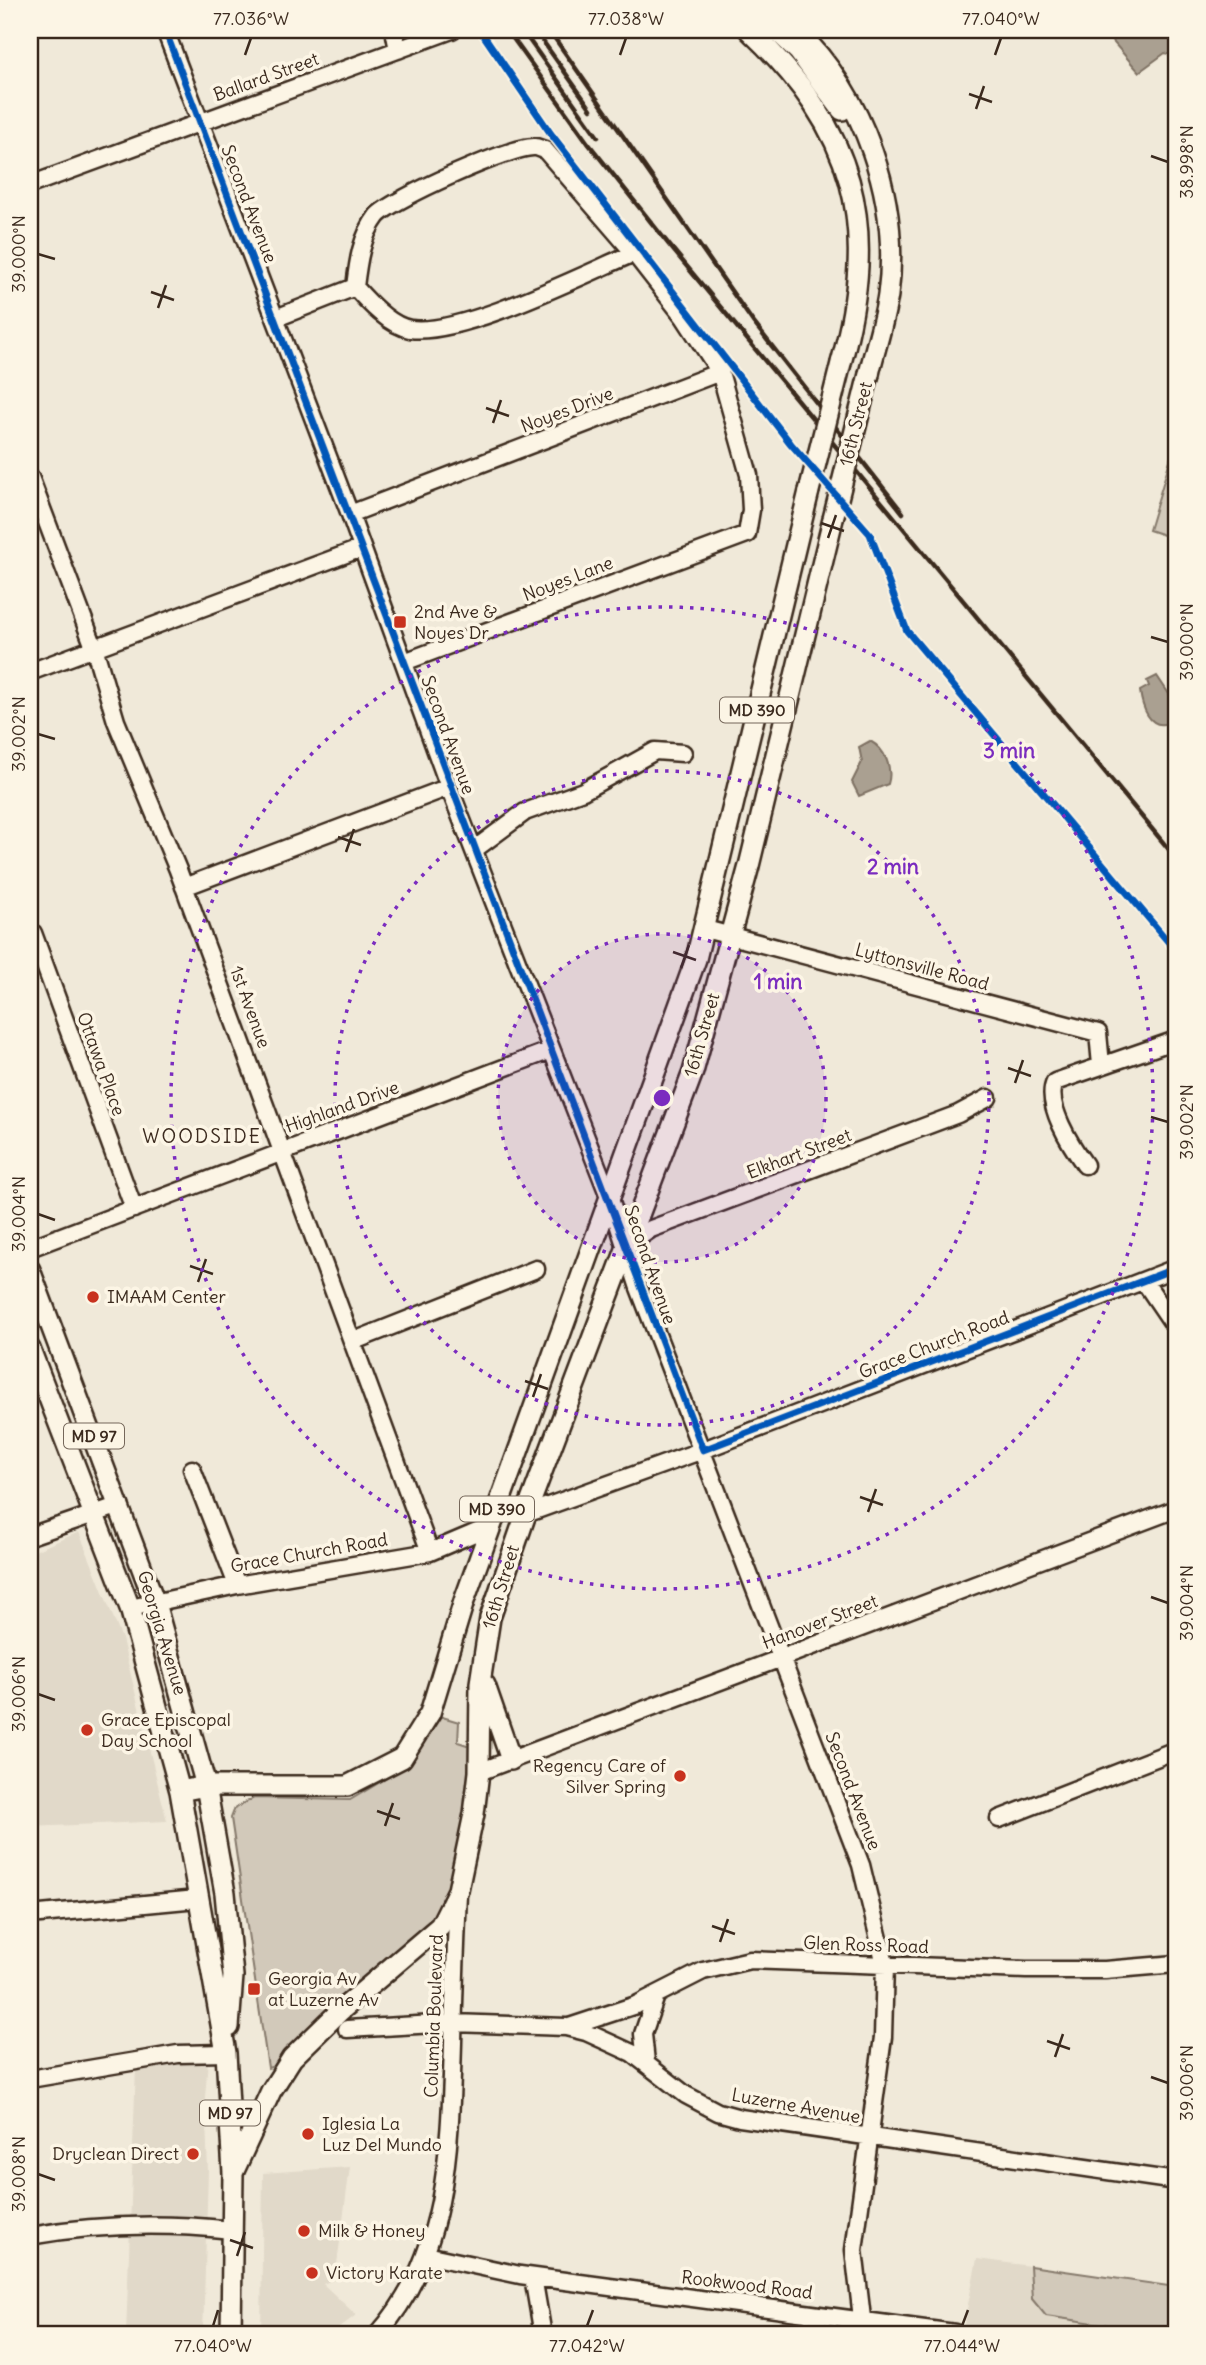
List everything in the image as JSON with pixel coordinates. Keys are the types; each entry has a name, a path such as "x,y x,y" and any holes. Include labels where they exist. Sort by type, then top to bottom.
{"main road":[{"name":"16th Street","path":"180,1791 206,1786 347,1786 402,1758 430,1713 464,1601 705,929 853,319 859,279 860,233 852,188 841,156 809,96 791,71 749,30"},
{"path":"776,30 799,52 845,114 860,122"},
{"name":"16th Street","path":"233,2173 271,2091 292,2058 332,2018 440,1926 458,1890 474,1814 479,1772 481,1672 490,1618 625,1247 693,1072 731,936 888,296 890,223 869,140 834,74 796,30"},
{"name":"Georgia Avenue","path":"30,1270 155,1604 206,1786 225,1893 233,1976 226,2053"},
{"name":"Georgia Avenue","path":"30,1349 130,1608 180,1791 226,2053 233,2173 231,2335"},
{"path":"481,1672 511,1760"}],"street":[{"name":"Second Avenue","path":"165,30 350,514 449,787 610,1199 625,1247 861,1865 885,1964 883,2037 853,2250 863,2327"},
{"path":"394,30 398,50"},
{"name":"Ballard Street","path":"30,185 452,30"},
{"path":"355,287 365,236 388,206 408,194 488,161 533,146 545,150 554,159 634,253 684,317 720,372"},
{"path":"355,287 373,307 408,329 440,327 481,317 634,253"},
{"path":"275,318 355,287"},
{"name":"Noyes Drive","path":"350,514 720,372"},
{"name":"Noyes Lane","path":"404,662 747,534 751,510 749,475 720,372"},
{"name":"1st Avenue","path":"30,477 93,647 116,721 184,887 430,1552"},
{"path":"30,672 362,548"},
{"path":"475,849 525,813 583,791 655,751 683,753"},
{"path":"184,887 449,787"},
{"name":"Lyttonsville Road","path":"705,929 1097,1033 1101,1065"},
{"name":"Ottawa Place","path":"33,933 134,1209"},
{"path":"1084,1165 1067,1140 1051,1089 1055,1082 1176,1040"},
{"name":"Highland Drive","path":"30,1248 551,1050"},
{"name":"Elkhart Street","path":"625,1247 651,1229 958,1114 988,1098"},
{"name":"Grace Church Road","path":"526,1514 703,1450 1176,1268"},
{"path":"354,1341 536,1269"},
{"path":"1144,1281 1176,1328"},
{"path":"192,1469 237,1585"},
{"path":"30,1536 120,1505"},
{"name":"Hanover Street","path":"479,1772 1176,1509"},
{"name":"Grace Church Road","path":"130,1608 237,1585 430,1552 491,1526"},
{"path":"999,1819 1176,1750"},
{"name":"Columbia Boulevard","path":"377,2335 404,2300 426,2255 449,2139 458,1890"},
{"path":"30,1915 197,1899"},
{"name":"Glen Ross Road","path":"566,2027 656,1996 703,1971 750,1961 1060,1970 1176,1964"},
{"path":"646,2062 643,2034 656,1996"},
{"name":"Luzerne Avenue","path":"347,2029 453,2023 566,2027 601,2038 646,2062 686,2095 718,2112 764,2124 1176,2181"},
{"path":"30,2079 178,2054 226,2053"},
{"path":"30,2236 103,2226 232,2231"},
{"name":"Rookwood Road","path":"426,2255 463,2265 533,2277 863,2327 955,2333"},
{"path":"533,2277 534,2298 543,2335"}],"shaded area":[{"path":"1110,30 1149,30 1159,36 1176,30 1176,57 1165,53 1139,72 1114,43"},
{"path":"1176,440 1176,539 1149,530"},
{"path":"1157,676 1175,703 1168,723 1161,724 1151,720 1140,691 1149,686 1147,681"},
{"path":"870,741 884,754 889,772 888,784 859,796 852,782 862,762 859,747"},
{"name":"Grace Episcopal Day School","path":"79,1532 122,1639 167,1821 30,1827 30,1553"},
{"path":"439,1716 459,1722 458,1742 470,1746 470,1792 454,1876 439,1922 280,2064 268,2068 231,1818 235,1808 254,1798 350,1800 407,1766"},
{"path":"208,2060 205,2097 208,2171 203,2335 126,2335 136,2066"},
{"path":"350,2167 335,2279 323,2284 356,2315 330,2335 261,2335 263,2173"},
{"path":"977,2259 1030,2266 1032,2299 1046,2316 1176,2335 962,2335"},
{"path":"1030,2266 1176,2287 1176,2335 1046,2316 1032,2299"}],"railway":[{"path":"507,30 588,143 670,246 1176,858"},
{"path":"522,30 598,137"},
{"path":"535,30 591,109"},
{"path":"549,30 753,322 903,513"}],"cycle path":[{"path":"165,30 703,1450 1176,1268"},
{"path":"480,30 551,134 791,444 870,534 907,631 1176,951"}],"place":[{"name":"2nd Ave & Noyes Dr","path":"400,622"},
{"name":"IMAAM Center","path":"93,1297"},
{"name":"Grace Episcopal Day School","path":"87,1730"},
{"name":"Regency Care of Silver Spring","path":"680,1776"},
{"name":"Georgia Av at Luzerne Av","path":"254,1989"},
{"name":"Iglesia La Luz Del Mundo","path":"308,2134"},
{"name":"Dryclean Direct","path":"193,2154"},
{"name":"Milk & Honey","path":"304,2231"},
{"name":"Victory Karate","path":"312,2273"}],"district":[{"name":"WOODSIDE","path":"202,1136"}]}
